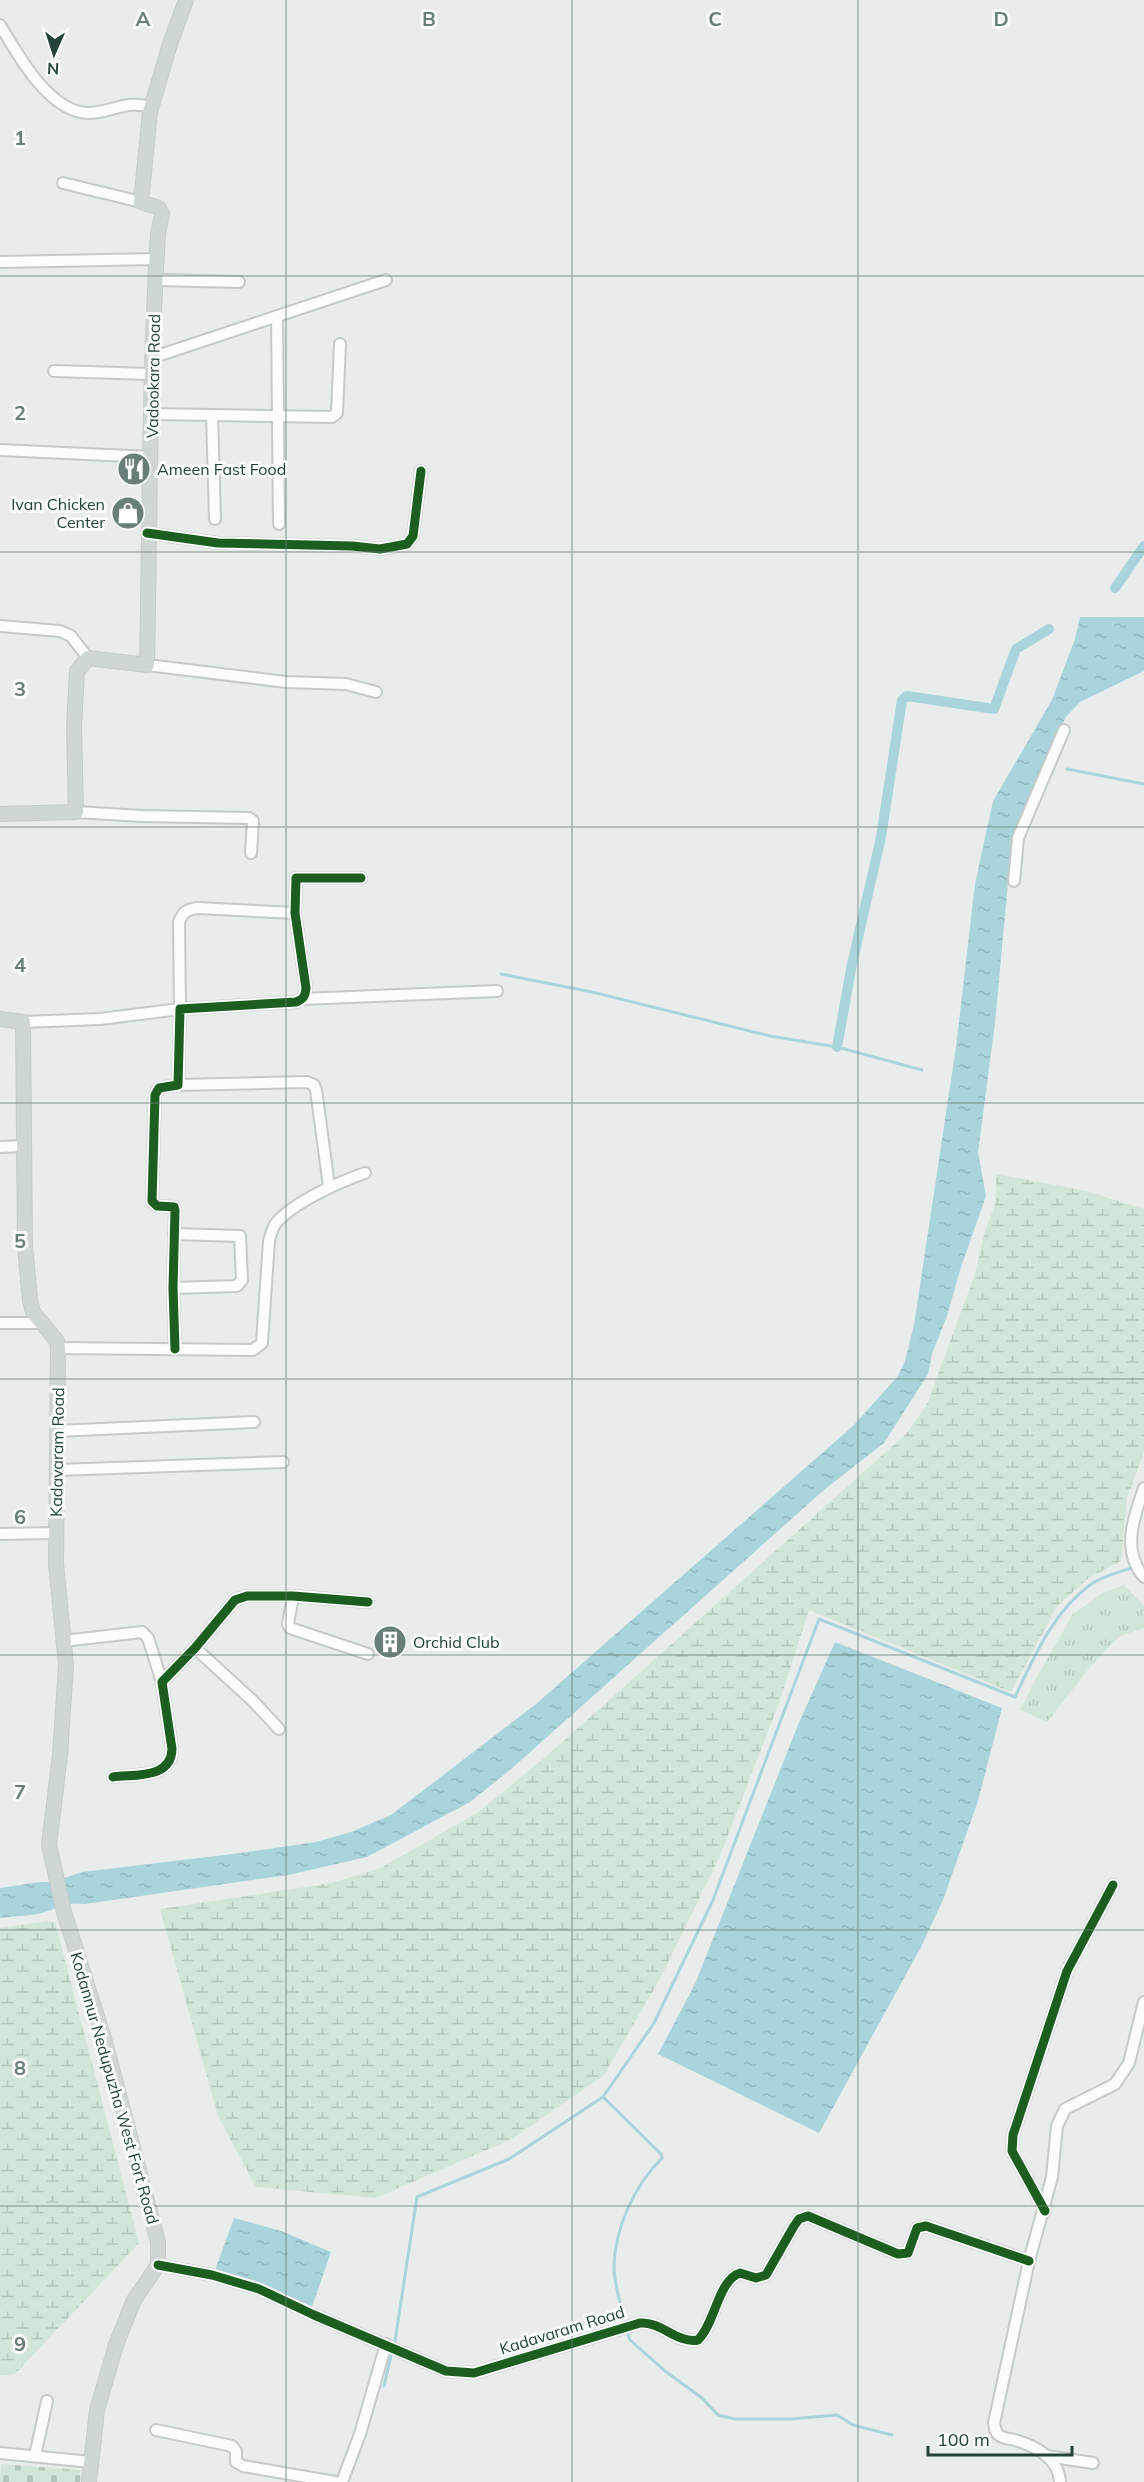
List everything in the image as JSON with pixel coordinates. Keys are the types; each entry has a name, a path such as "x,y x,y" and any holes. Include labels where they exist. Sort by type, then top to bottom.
{"main road":[{"path":"141,202 148,124 152,106 186,0"},
{"name":"Vadookara Road","path":"141,202 159,208 162,214 151,358 147,665"},
{"path":"0,814 76,812 74,729 77,670 88,658 147,665"},
{"path":"0,1019 23,1022 22,1146 25,1246 30,1301 39,1323 57,1341 58,1348"},
{"name":"Kadavaram Road","path":"58,1348 56,1564 66,1665 60,1755 49,1845 64,1912"},
{"name":"Kodannur Nedupuzha West Fort Road","path":"64,1912 105,2042 158,2242 158,2265"},
{"path":"89,2482 97,2410 116,2345 134,2300 158,2265"}],"street":[{"path":"0,25 37,79 58,102 69,109 88,113 109,111 129,105 152,106"},
{"path":"63,183 141,202"},
{"path":"0,262 157,259"},
{"path":"157,280 239,282"},
{"path":"151,358 386,280"},
{"path":"277,316 279,524"},
{"path":"152,414 335,416 340,344"},
{"path":"54,371 151,374"},
{"path":"212,415 215,519"},
{"path":"0,450 151,457"},
{"path":"147,533 218,543 352,546 380,549 407,544 413,536 421,471"},
{"path":"0,626 60,631 71,636 88,658"},
{"path":"147,665 286,682 346,684 376,692"},
{"path":"1014,881 1018,838 1064,730"},
{"path":"76,812 249,818 253,821 250,853"},
{"path":"302,999 306,988 295,913 295,882 299,877 362,878"},
{"path":"178,1086 179,922 182,914 189,909 198,908 295,913"},
{"path":"23,1022 100,1019 180,1009 296,1002 302,999 497,991"},
{"path":"176,1349 173,1288 174,1207 157,1206 152,1201 155,1095 159,1088 311,1083 316,1090 329,1186"},
{"path":"0,1147 22,1146"},
{"path":"58,1348 253,1350 262,1343 269,1240 272,1228 282,1217 329,1186 365,1173"},
{"path":"173,1288 237,1286 242,1280 240,1236 174,1234"},
{"path":"0,1323 39,1323"},
{"path":"57,1431 254,1422"},
{"path":"57,1470 282,1462"},
{"path":"1142,1573 1134,1558 1131,1544 1132,1525 1144,1488"},
{"path":"0,1534 56,1533"},
{"path":"162,1682 195,1648 235,1600 247,1596 293,1596 368,1602"},
{"path":"293,1596 288,1624 290,1628 368,1654"},
{"path":"63,1641 142,1632 148,1638 162,1682 172,1749 171,1759 166,1767 159,1771 113,1778"},
{"path":"195,1648 253,1701 279,1729"},
{"path":"1045,2211 1012,2151 1013,2135 1067,1971 1113,1885"},
{"path":"1060,2482 1055,2464 1047,2456 1020,2441 999,2436 995,2431 994,2423 1029,2261 1045,2211 1052,2177 1057,2126 1065,2109 1115,2084 1120,2077 1129,2063 1144,2002"},
{"name":"Kadavaram Road","path":"158,2265 259,2289 446,2371 474,2373 627,2326 653,2324 686,2340 698,2340 709,2326 731,2277 740,2273 756,2278 766,2275 794,2226 799,2219 808,2216 898,2254 908,2253 917,2228 926,2226 1029,2261"},
{"path":"342,2482 360,2434 386,2344"},
{"path":"34,2456 47,2401"},
{"path":"156,2430 232,2446 236,2451 236,2462 243,2466 335,2482"},
{"path":"0,2453 91,2462"},
{"path":"1047,2456 1093,2463"}],"green space":[{"path":"996,1174 1086,1191 1144,1209 1144,1452 1127,1498 1121,1561 1089,1578 1057,1606 1011,1692 809,1610 780,1700 720,1856 660,1979 604,2075 512,2139 376,2198 256,2187 218,2116 160,1909 331,1883 381,1868 477,1813 549,1754 907,1433 927,1404 974,1277 984,1235 996,1201"},
{"path":"1124,1585 1144,1606 1144,1628 1120,1636 1091,1666 1047,1722 1020,1710 1073,1614 1103,1593"},
{"path":"55,1922 139,2243 15,2374 0,2376 0,1928"},
{"path":"1,2464 81,2470 80,2482 0,2482"}],"water":[{"path":"1080,617 1144,617 1144,671 1080,702 1066,717 1048,752 1012,840 995,1023 978,1153 986,1196 960,1270 947,1316 932,1354 928,1374 884,1443 825,1489 510,1770 470,1802 367,1857 288,1875 85,1904 70,1904 37,1914 0,1918 0,1888 52,1882 82,1872 316,1842 351,1832 391,1815 536,1704 853,1426 898,1376 905,1361 914,1325 956,1047 975,884 993,801 1052,700 1075,639"},
{"path":"835,1642 1002,1708 978,1801 943,1900 921,1947 819,2133 658,2054 695,1984 798,1725"},
{"path":"234,2218 281,2231 331,2252 312,2307 214,2273"}],"waterway":[{"path":"1115,588 1144,546"},
{"path":"837,1047 852,964 881,837 902,700 907,696 994,709 1016,649 1049,629"},
{"path":"1067,769 1144,784"},
{"path":"501,974 592,992 770,1036 837,1047 922,1070"},
{"path":"395,2341 417,2197 509,2159 603,2097 654,2023 713,1900 819,1619 1015,1697 1046,1636 1065,1608 1095,1582 1134,1567"},
{"path":"603,2097 661,2154 662,2158 635,2194 618,2236 614,2273 626,2325"},
{"path":"627,2331 630,2340 665,2371 702,2398 718,2415 735,2419 791,2419 837,2415 853,2425 892,2435"},
{"path":"384,2386 391,2356"}],"cycle path":[{"path":"147,533 218,543 352,546 380,549 407,544 413,536 421,471"},
{"path":"175,1349 173,1288 175,1210 174,1207 157,1206 152,1201 155,1095 159,1088 178,1085 180,1009 301,1000 306,988 295,913 296,878 361,878"},
{"path":"113,1777 142,1775 166,1766 172,1749 162,1682 195,1648 235,1600 247,1596 293,1596 368,1602"},
{"path":"1045,2211 1012,2151 1013,2135 1067,1971 1113,1885"},
{"path":"158,2265 212,2275 259,2289 446,2371 474,2373 640,2323 655,2325 683,2339 698,2340 704,2333 722,2293 733,2277 740,2273 756,2278 766,2275 794,2226 799,2219 808,2216 898,2254 908,2253 917,2228 926,2226 1029,2261"}],"place":[{"name":"Ameen Fast Food","path":"134,469"},
{"name":"Ivan Chicken Center","path":"128,513"},
{"name":"Orchid Club","path":"390,1642"}]}
